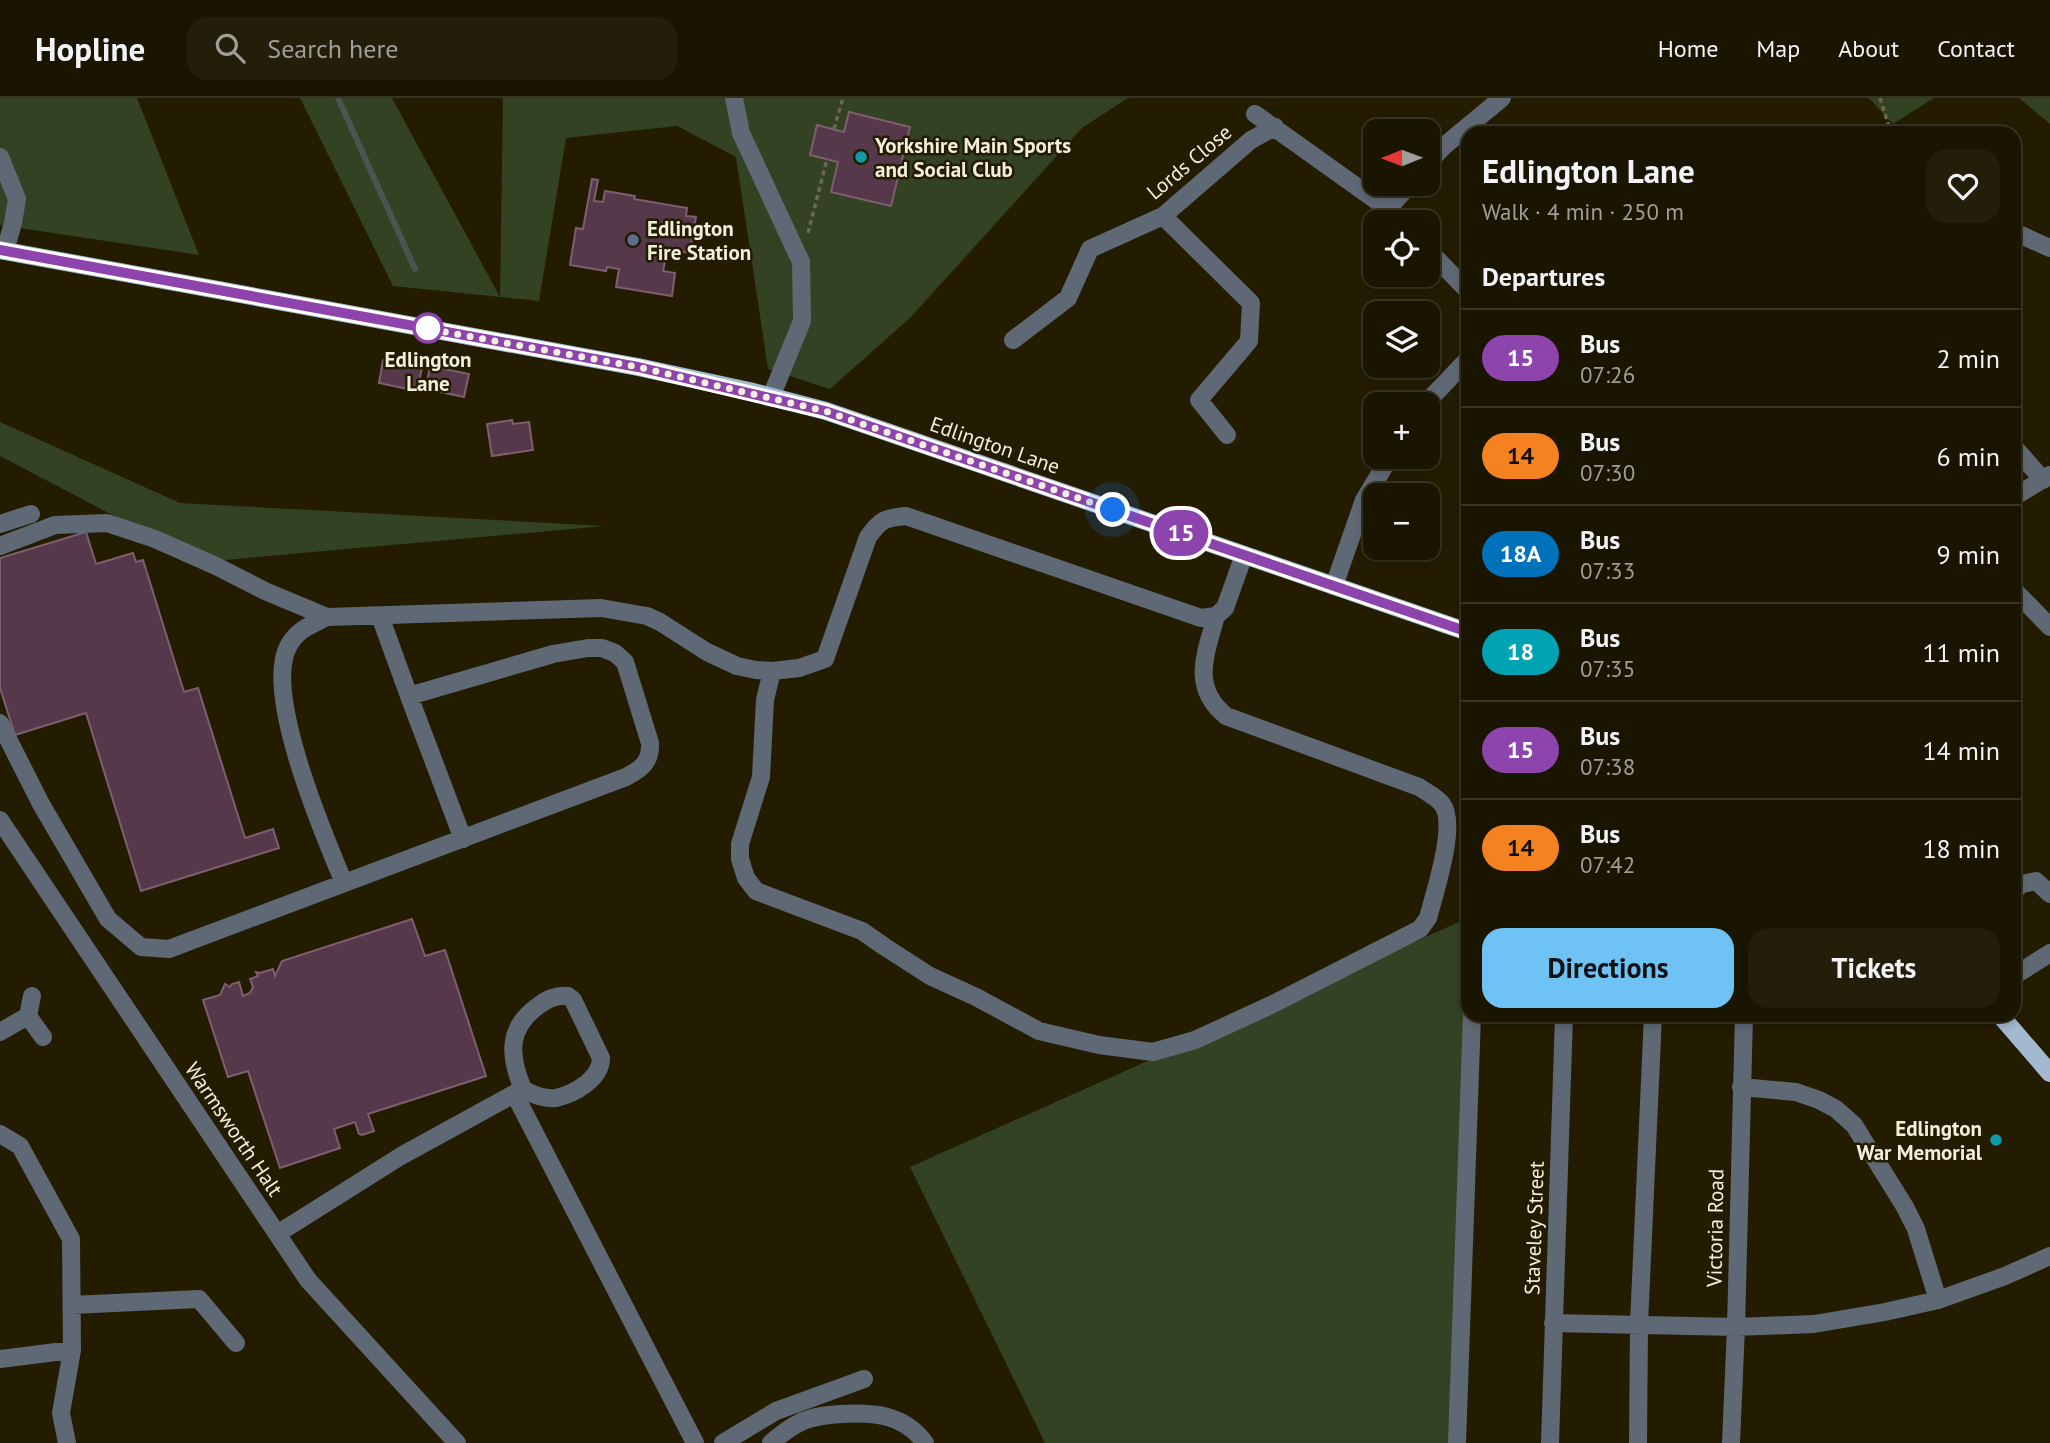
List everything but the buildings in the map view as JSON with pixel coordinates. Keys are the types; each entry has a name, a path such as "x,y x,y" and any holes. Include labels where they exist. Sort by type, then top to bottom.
{"main road":[{"name":"Edlington Lane","path":"3,251 638,367 825,411 1461,630"},
{"path":"2006,1022 2050,1073"}],"street":[{"path":"734,98 741,132 801,262 802,321 771,397"},
{"path":"1467,126 1502,98"},
{"path":"1255,114 1388,209 1399,196"},
{"name":"Lords Close","path":"1013,340 1068,298 1090,249 1163,216 1251,140 1275,127"},
{"path":"1440,150 1461,131"},
{"path":"0,157 17,199 13,223 3,251"},
{"path":"1163,216 1251,303 1249,341 1199,400 1227,435"},
{"path":"2021,235 2050,248"},
{"path":"1440,262 1461,284"},
{"path":"1436,392 1461,366"},
{"path":"2021,453 2047,477 2021,493"},
{"path":"1334,586 1364,500 1383,469"},
{"path":"0,524 31,514"},
{"path":"0,545 55,525 107,523 155,539 327,617 601,608 647,616 707,652 737,666 772,671 799,668 825,659 868,537 877,524 886,518 906,516 1201,618 1216,616"},
{"path":"772,671 765,700 761,777 740,844 740,859 747,878 756,891 862,931 930,975 1039,1031 1099,1045 1153,1052 1195,1040 1271,1005 1420,929 1429,918 1448,835 1447,817 1442,803 1419,787 1227,716 1209,698 1203,681 1204,659 1216,616 1225,608 1244,555"},
{"path":"2021,597 2050,627"},
{"path":"327,617 298,632 287,648 281,674 286,715 313,807 344,883"},
{"path":"380,617 463,839"},
{"path":"0,723 41,804 108,919 141,947 169,949 626,777 637,772 650,753 650,743 625,662 615,653 602,648 553,654 409,695"},
{"name":"Warmsworth Halt","path":"0,820 5,839 308,1280 457,1443"},
{"path":"2021,885 2036,881 2050,894"},
{"path":"2021,972 2050,953"},
{"path":"32,996 28,1016 43,1037"},
{"path":"277,1234 401,1156 519,1092 554,1098 585,1085 601,1065 599,1052 573,1000 568,996 553,997 542,1002 522,1019 513,1043 519,1092 695,1443"},
{"path":"0,1032 28,1016"},
{"path":"1457,1443 1472,1022"},
{"name":"Staveley Street","path":"1550,1443 1564,1022"},
{"path":"1638,1443 1639,1324 1653,1022"},
{"name":"Victoria Road","path":"1731,1443 1744,1022"},
{"path":"1741,1087 1796,1092 1836,1109 1854,1125 1905,1206 1916,1229 1938,1300"},
{"path":"0,1134 20,1146 71,1240 72,1350 61,1413 67,1443"},
{"path":"1553,1323 1736,1327 1814,1324 1938,1300 2006,1276 2050,1256"},
{"path":"72,1305 198,1299 236,1343"},
{"path":"0,1359 72,1350"},
{"path":"723,1443 776,1411 864,1379"},
{"path":"771,1443 803,1421 824,1415 874,1413 899,1421 925,1443"}],"path":[{"path":"834,129 843,98"},
{"path":"1880,98 1889,126"},
{"path":"801,262 827,159"}],"green space":[{"path":"0,98 137,98 199,255 0,225"},
{"path":"300,98 392,98 500,297 393,286"},
{"path":"503,98 1128,98 1082,128 910,318 830,389 768,369 736,157 677,126 566,138 539,301 500,297"},
{"path":"1869,98 1934,98 1893,124"},
{"path":"2019,98 2050,98 2050,124"},
{"path":"0,422 180,503 605,526 202,562 0,456"},
{"path":"1461,921 1461,1022 1468,1022 1449,1443 1045,1443 910,1167"}],"waterway":[{"path":"338,98 415,269"}],"bus line":[{"name":"15","path":"0,250 638,367 749,391 825,411 1461,630"}],"place":[{"name":"Yorkshire Main Sports and Social Club","path":"861,157"},
{"name":"Edlington Fire Station","path":"633,240"},
{"name":"Edlington Lane","path":"428,328"},
{"name":"Edlington War Memorial","path":"1996,1140"}],"route":[{"path":"428,328 418,327 638,367 825,411 1113,510"}]}
